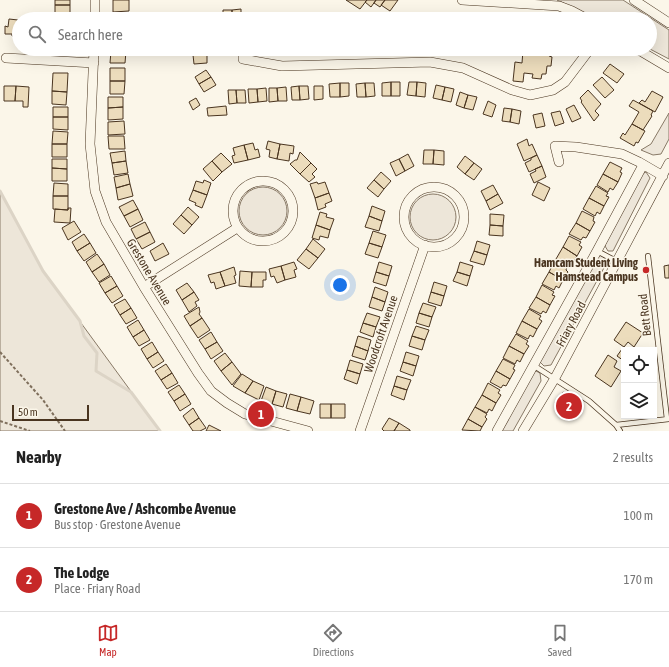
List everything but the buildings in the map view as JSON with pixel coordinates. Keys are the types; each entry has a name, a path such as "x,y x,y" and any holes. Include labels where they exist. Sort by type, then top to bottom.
{"street":[{"path":"95,0 95,12"},
{"path":"462,0 559,6 574,12"},
{"path":"634,0 652,12"},
{"path":"657,15 669,23"},
{"name":"Grestone Avenue","path":"94,56 90,144 95,191 106,222 144,287 211,391 245,414 308,431"},
{"path":"243,56 243,59 282,66 430,62 463,68 512,90 530,94 553,90 565,82 585,56"},
{"path":"649,56 669,68"},
{"path":"6,58 94,63"},
{"path":"559,162 555,146 576,147 622,154 663,176"},
{"name":"Friary Road","path":"523,431 555,378 618,262 669,163"},
{"name":"Friary Road","path":"497,431 643,165"},
{"path":"262,182 269,182 276,185 287,194 291,201 292,216 290,223 281,235 274,239 260,241 246,236 237,228 234,218 234,203 242,190 248,186 262,182"},
{"path":"432,187 447,190 458,199 464,213 464,221 458,234 446,244 439,246 425,245 418,242 408,231 405,224 405,209 412,196 418,192 432,187"},
{"path":"144,287 237,228"},
{"name":"Woodcroft Avenue","path":"360,431 425,245"}],"lane":[{"path":"597,251 618,262"},
{"name":"Bett Road","path":"648,256 668,419"},
{"path":"533,365 589,401 616,425 620,431"},
{"path":"616,425 668,419"}],"path":[{"path":"0,352 43,400 65,431"},
{"path":"0,421 30,431"}],"shaded area":[{"path":"557,0 623,0 641,12 582,12"},
{"path":"657,22 669,30 669,59 657,53"},
{"path":"669,113 669,139 661,154 653,155 641,150 651,144"},
{"path":"646,172 650,178 613,251 608,251 605,246 607,238 642,174"},
{"path":"263,187 272,189 280,194 285,202 287,211 285,220 280,228 272,233 263,235 254,233 246,228 241,220 239,211 241,202 246,194 254,189"},
{"path":"0,191 43,271 160,431 0,431"},
{"path":"429,194 437,194 446,198 452,204 456,217 452,230 446,236 437,240 429,240 420,236 414,230 410,221 410,213 414,204 420,198"},
{"path":"601,255 605,259 605,266 551,365 544,366 539,361 598,257"},
{"path":"536,371 540,373 541,381 513,431 501,431 533,373"}],"waterway":[{"path":"0,191 43,271 80,321 84,336 97,353 96,371 131,392 160,431"}],"place":[{"name":"Hamcam Student Living Hamstead Campus","path":"646,270"},
{"name":"The Lodge","path":"569,406"},
{"name":"Grestone Ave / Ashcombe Avenue","path":"261,414"}]}
